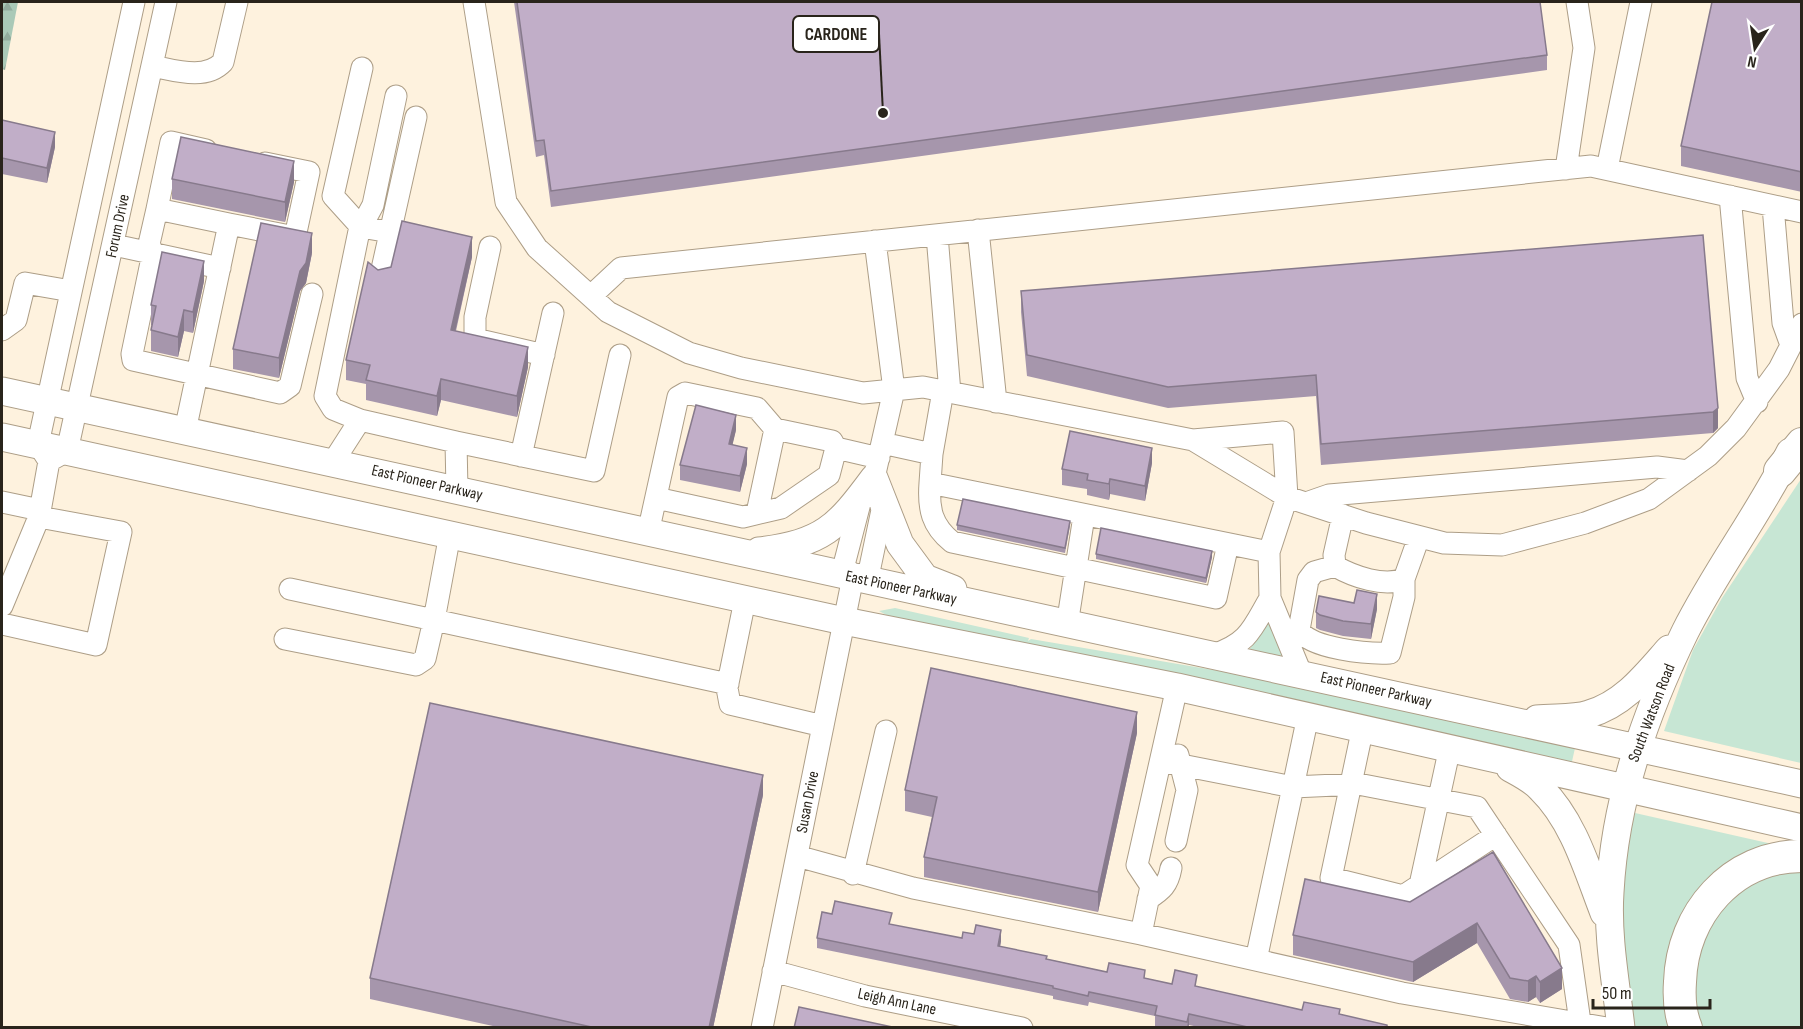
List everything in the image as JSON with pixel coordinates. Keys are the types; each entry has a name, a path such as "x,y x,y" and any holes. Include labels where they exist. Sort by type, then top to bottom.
{"highway":[{"path":"1780,471 1802,444"},
{"path":"1686,1028 1680,993 1680,962 1693,924 1706,903 1723,886 1751,865 1785,856 1802,856"}],"main road":[{"name":"East Pioneer Parkway","path":"2,391 1802,784"},
{"name":"South Watson Road","path":"1621,1028 1610,925 1614,841 1636,749 1686,631 1780,471 1802,429"},
{"path":"2,437 51,452 450,534 1176,695 1308,716 1802,828"},
{"path":"745,554 786,548 821,536 849,510 878,460"},
{"path":"878,460 900,544 925,578 1004,611"},
{"path":"1515,722 1587,715 1608,707 1625,696 1686,631"},
{"path":"1494,758 1541,788 1557,808 1589,871 1610,925"}],"street":[{"name":"Forum Drive","path":"51,452 46,401 134,2"},
{"name":"Forum Drive","path":"51,452 76,408 140,128 166,2"},
{"path":"152,66 198,73 217,69 223,62 237,2"},
{"path":"474,2 506,202 537,248 608,312 689,353 741,368 863,393 923,387 1193,440 1283,432 1297,500 1269,552 1270,598 1301,673"},
{"path":"1566,169 1584,48 1577,2"},
{"path":"1580,26 1591,2"},
{"path":"1607,170 1641,2"},
{"path":"362,68 333,196 361,227 390,232"},
{"path":"396,96 373,205 361,227 325,396 333,409 360,420 594,471 620,355"},
{"path":"380,278 416,117"},
{"path":"108,121 140,128"},
{"path":"157,209 295,237 309,172 171,142 149,244 153,253 132,354 133,360 280,393 290,386 312,294"},
{"path":"591,296 621,268 1591,166 1802,212"},
{"path":"1730,196 1747,378 1757,402"},
{"path":"1773,206 1783,322 1791,345"},
{"path":"185,431 229,224"},
{"path":"978,230 996,402"},
{"path":"937,235 947,392 933,454 930,483 932,516 939,531 952,542 1216,598 1228,544"},
{"path":"854,577 869,572 882,510 878,460 894,390 875,241"},
{"path":"114,245 220,268"},
{"path":"490,247 475,317 475,339 544,355"},
{"path":"2,330 16,320 25,283 70,291"},
{"path":"521,456 553,313"},
{"path":"1193,440 1297,500 1444,543 1502,545 1585,523 1648,499 1688,471 1708,456 1757,402 1802,324"},
{"path":"648,533 678,397 685,393 757,408 775,429 832,441 836,448 830,475 781,508 743,517 656,498"},
{"path":"333,462 360,420"},
{"path":"758,513 775,429"},
{"path":"456,442 456,490"},
{"path":"836,448 878,460 933,454"},
{"path":"2,606 39,513 51,452"},
{"path":"1297,500 1329,495 1646,468 1688,471"},
{"path":"930,483 1269,552"},
{"path":"2,502 121,532 96,645 2,624"},
{"path":"1335,566 1334,555 1343,515"},
{"path":"1066,625 1084,516"},
{"path":"285,639 416,665 425,659 445,572 450,534"},
{"path":"1404,579 1392,584 1347,573 1335,566 1314,572 1308,580 1299,630 1304,637 1316,643 1390,653 1404,597 1404,579 1419,537"},
{"name":"Susan Drive","path":"762,1028 854,577"},
{"path":"290,589 728,684"},
{"path":"1213,655 1235,647 1250,634 1270,598"},
{"path":"745,600 728,684 730,704 823,726"},
{"path":"1141,934 1150,886 1137,865 1176,695"},
{"path":"1176,695 1179,718 1175,738 1176,750 1187,789 1176,841"},
{"path":"1256,960 1308,716"},
{"path":"1363,728 1331,878 1403,896 1496,835"},
{"path":"853,874 886,731"},
{"path":"1420,885 1450,747"},
{"path":"1161,761 1293,788 1352,784 1478,807 1569,945 1580,1022"},
{"path":"797,856 853,874 1141,934 1402,993 1607,1028"},
{"path":"1148,900 1163,889 1169,880 1171,868"},
{"name":"Leigh Ann Lane","path":"773,971 865,996 988,1024 1022,1028"}],"green space":[{"path":"2,2 18,2 5,70 2,69"},
{"path":"1801,479 1801,763 1664,731 1693,650 1722,598"},
{"path":"895,608 1029,638 1028,641 1031,639 1231,673 1575,748 1571,766 892,618 879,611"},
{"path":"1269,620 1271,622 1282,657 1249,650"},
{"path":"1635,813 1786,847 1724,876 1675,1027 1631,1028 1623,947 1622,892 1623,865"},
{"path":"1778,871 1801,872 1801,1027 1696,1027 1692,948 1727,895"}],"building":[{"path":"517,2 1540,2 1547,55 551,191 544,140 536,141"},
{"path":"1712,2 1802,2 1802,172 1681,146"},
{"path":"2,120 55,132 47,168 2,158"},
{"path":"181,137 294,161 285,202 172,179"},
{"path":"402,221 472,237 451,330 528,347 517,396 441,379 437,396 366,380 370,365 346,360 368,262 378,270 391,267"},
{"path":"261,223 312,233 306,263 300,271 279,358 233,349"},
{"path":"1703,235 1718,408 1713,412 1321,444 1316,375 1168,387 1027,355 1021,291"},
{"path":"162,252 204,261 193,312 184,310 178,337 151,330 156,306 151,305"},
{"path":"696,405 736,415 729,444 747,448 740,476 680,465"},
{"path":"1070,431 1152,448 1145,486 1110,479 1109,484 1087,480 1088,474 1062,469"},
{"path":"963,499 1070,521 1065,548 957,525"},
{"path":"1101,528 1212,551 1206,578 1096,554"},
{"path":"1357,590 1377,594 1371,624 1343,621 1316,612 1319,596 1354,603"},
{"path":"931,668 1137,712 1098,892 924,857 937,797 905,790"},
{"path":"430,703 763,775 709,1028 596,1028 370,978"},
{"path":"1493,852 1562,968 1540,982 1536,976 1528,981 1510,978 1477,923 1413,962 1293,935 1305,879 1410,902"},
{"path":"835,901 892,913 889,924 962,938 963,932 974,934 976,925 1001,930 998,946 1047,956 1046,959 1107,972 1109,963 1145,970 1144,978 1172,984 1175,970 1197,975 1195,986 1302,1010 1304,1002 1340,1009 1339,1014 1387,1025 1390,1028 1252,1028 1189,1014 1187,1022 1155,1015 1157,1006 1089,992 1088,996 1053,988 1053,986 817,938 822,912 832,914"},
{"path":"799,1007 897,1028 794,1028"}],"place":[{"name":"CARDONE","path":"883,113"}]}
